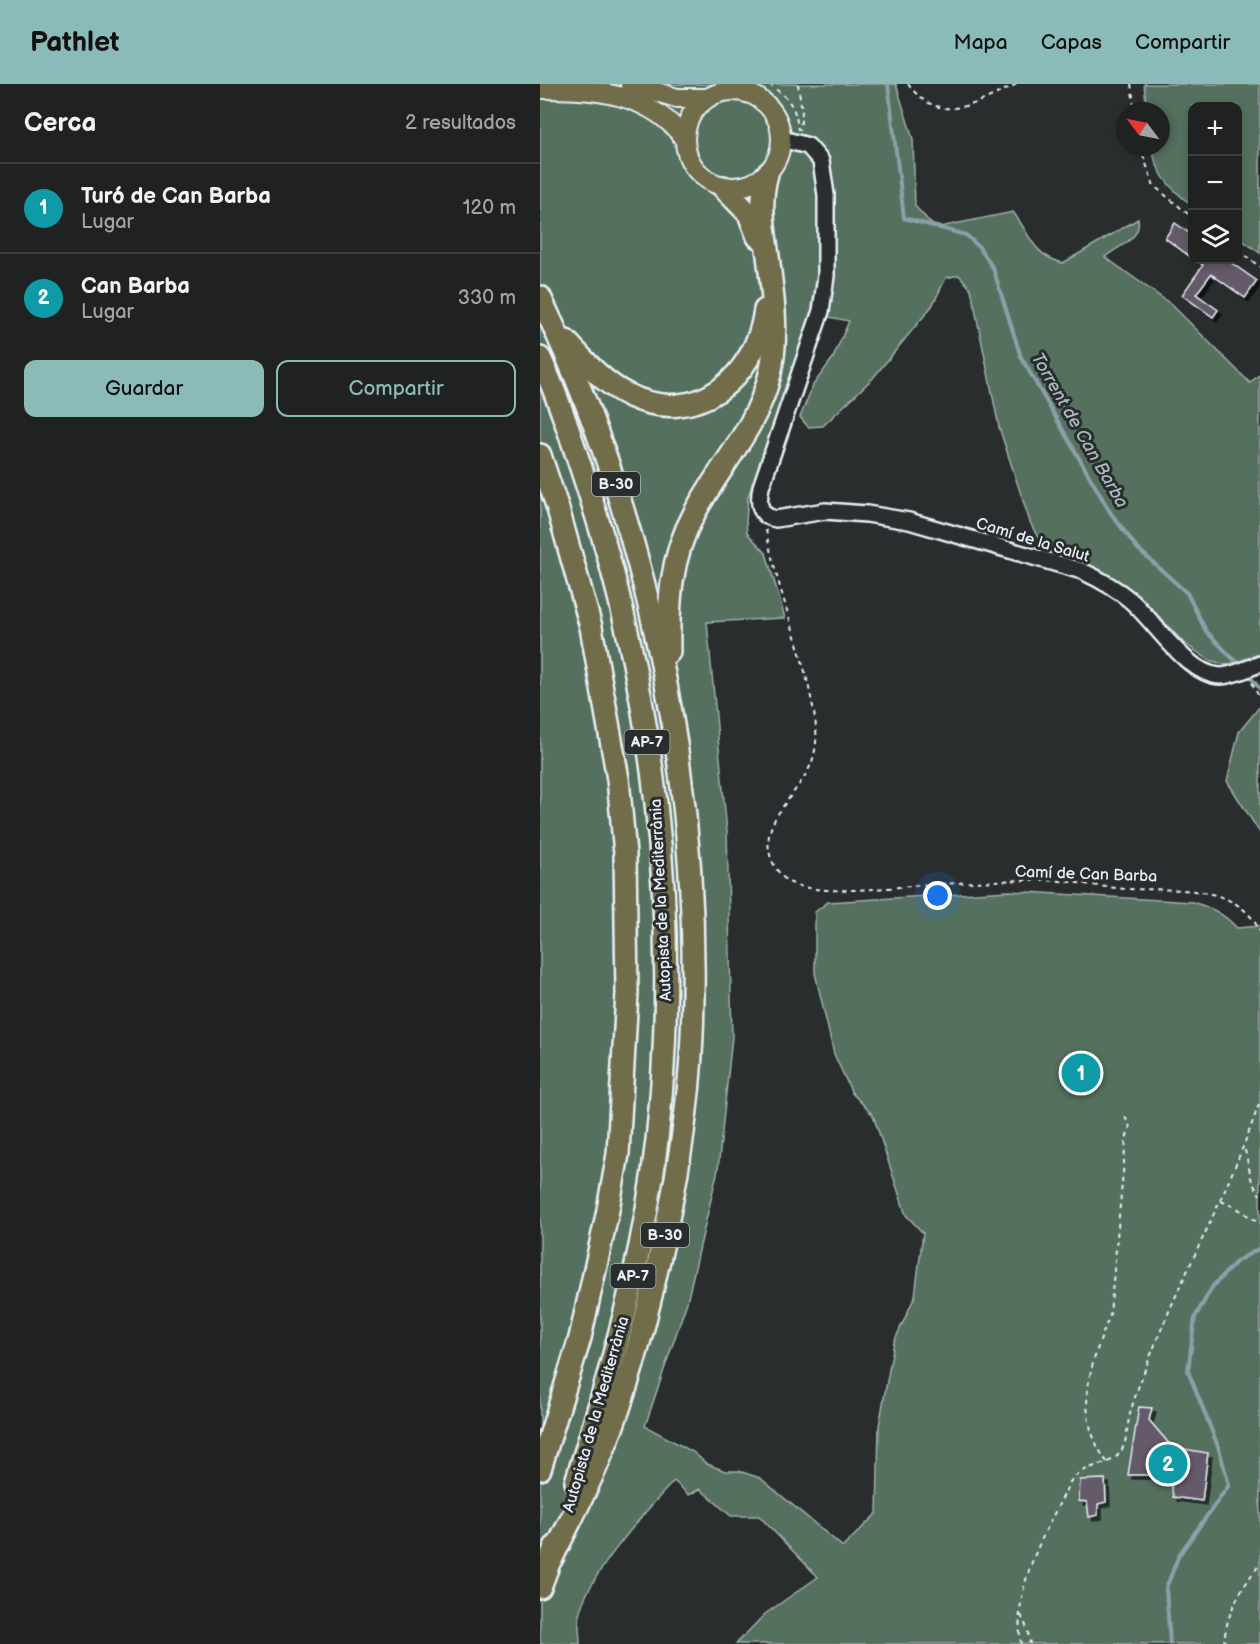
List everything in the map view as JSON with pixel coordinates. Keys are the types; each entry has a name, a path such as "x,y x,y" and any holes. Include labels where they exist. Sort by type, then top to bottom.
{"highway":[{"path":"667,697 668,610 671,578 678,551 693,515 756,414 770,375 775,315 761,200 767,174"},
{"path":"554,326 606,381 644,402 677,405 708,398 719,392 751,358 763,328 765,310 763,266 753,222 741,204 723,187"},
{"name":"B-30","path":"540,297 595,422 621,500 656,638 680,774 690,894 692,1036 683,1134 663,1243 638,1349 605,1447 552,1558"},
{"name":"Autopista de la Mediterrània","path":"540,358 600,523 636,665 656,797 666,971 662,1073 645,1216 625,1314 599,1408 552,1558 540,1587"},
{"name":"Autopista de la Mediterrània","path":"540,455 558,509 591,627 618,779 625,854 627,981 618,1154 580,1338 540,1469"}],"main road":[{"path":"630,84 677,98 708,98 735,91 756,96 765,102 790,141 767,174 751,185 723,187 704,178 696,171 686,151 685,140 690,118 708,98"},
{"path":"540,89 596,92 633,100 663,115 685,140"}],"street":[{"path":"762,512 759,502 761,487 818,322 826,276 826,195 821,161 816,152 790,141"},
{"name":"Camí de la Salut","path":"762,512 768,518 776,519 825,511 909,521 1083,572 1109,585 1130,600 1196,667 1217,676 1260,664"}],"path":[{"path":"769,84 790,100 797,118 790,141"},
{"path":"790,141 802,112 798,84"},
{"path":"908,84 916,95 943,108 962,109 1017,84"},
{"path":"1131,84 1134,102"},
{"path":"1143,156 1154,186 1188,214"},
{"path":"1242,253 1260,267"},
{"name":"Camí de Can Barba","path":"762,512 769,550 799,643 817,737 815,754 808,770 772,823 767,839 774,864 782,876 792,883 837,891 1043,880 1126,889 1172,888 1207,893 1227,900 1245,912 1256,923 1260,932"},
{"path":"1245,669 1260,699"},
{"path":"1021,1644 1022,1588 1028,1569 1070,1482 1079,1471 1107,1462 1119,1453 1126,1438 1137,1392 1164,1320 1221,1201 1244,1148 1260,1101"},
{"path":"1107,1462 1093,1439 1087,1423 1085,1403 1100,1341 1110,1315 1126,1139 1130,1127 1124,1115"},
{"path":"1244,1148 1251,1168 1252,1182 1260,1195"},
{"path":"1221,1201 1238,1208 1260,1224"},
{"path":"1224,1644 1225,1623 1229,1614 1246,1582 1260,1564"},
{"path":"1020,1614 1027,1628 1030,1644"}],"green space":[{"path":"540,84 896,84 913,139 915,206 935,228 1013,212 1038,249 1045,255 1063,263 1138,219 1138,226 1133,237 1105,257 1172,305 1250,383 1260,374 1260,654 1226,665 1209,660 1184,643 1138,594 1091,569 1055,558 1041,544 1030,522 999,427 971,289 959,275 946,278 932,306 873,378 823,426 808,427 800,417 813,385 833,358 849,321 810,313 792,374 748,497 746,521 747,533 766,553 785,618 707,622 727,832 732,1037 718,1169 687,1302 645,1426 693,1452 707,1464 725,1471 739,1471 760,1478 843,1547 877,1513 879,1426 894,1342 915,1296 923,1233 906,1215 873,1115 852,1093 834,1054 815,973 815,912 828,902 1009,891 1192,902 1206,906 1222,915 1237,928 1260,926 1260,1644 736,1644 765,1614 818,1577 759,1516 731,1516 700,1489 689,1495 674,1481 619,1545 593,1583 579,1616 580,1644 540,1644"},
{"path":"1144,84 1260,84 1260,253 1242,240 1242,102 1188,102 1188,202 1171,187 1161,173 1154,156 1170,156 1170,102 1146,102"},
{"path":"1260,706 1260,833 1227,781 1239,732"}],"building":[{"path":"1175,223 1188,232 1188,255 1165,238"},
{"path":"1201,264 1233,264 1257,281 1245,298 1211,274 1196,294 1218,310 1213,317 1182,295 1203,265"},
{"path":"1139,1407 1152,1408 1149,1420 1172,1447 1208,1453 1202,1501 1173,1497 1170,1475 1128,1475"},
{"path":"1105,1479 1106,1502 1098,1504 1098,1515 1089,1517 1087,1502 1079,1501 1080,1480"}],"waterway":[{"name":"Torrent de Can Barba","path":"888,84 904,218 966,235 979,247 993,268 1021,357 1110,512 1137,548 1187,593 1206,631 1242,668"},
{"name":"Torrent de Can Barba","path":"1247,673 1260,689"},
{"name":"Torrent de Can Barba","path":"1170,1644 1166,1588 1179,1555 1229,1485 1219,1449 1188,1371 1195,1317 1213,1286 1237,1261 1260,1248"}],"place":[{"name":"Turó de Can Barba","path":"1081,1073"},
{"name":"Can Barba","path":"1168,1464"}]}
